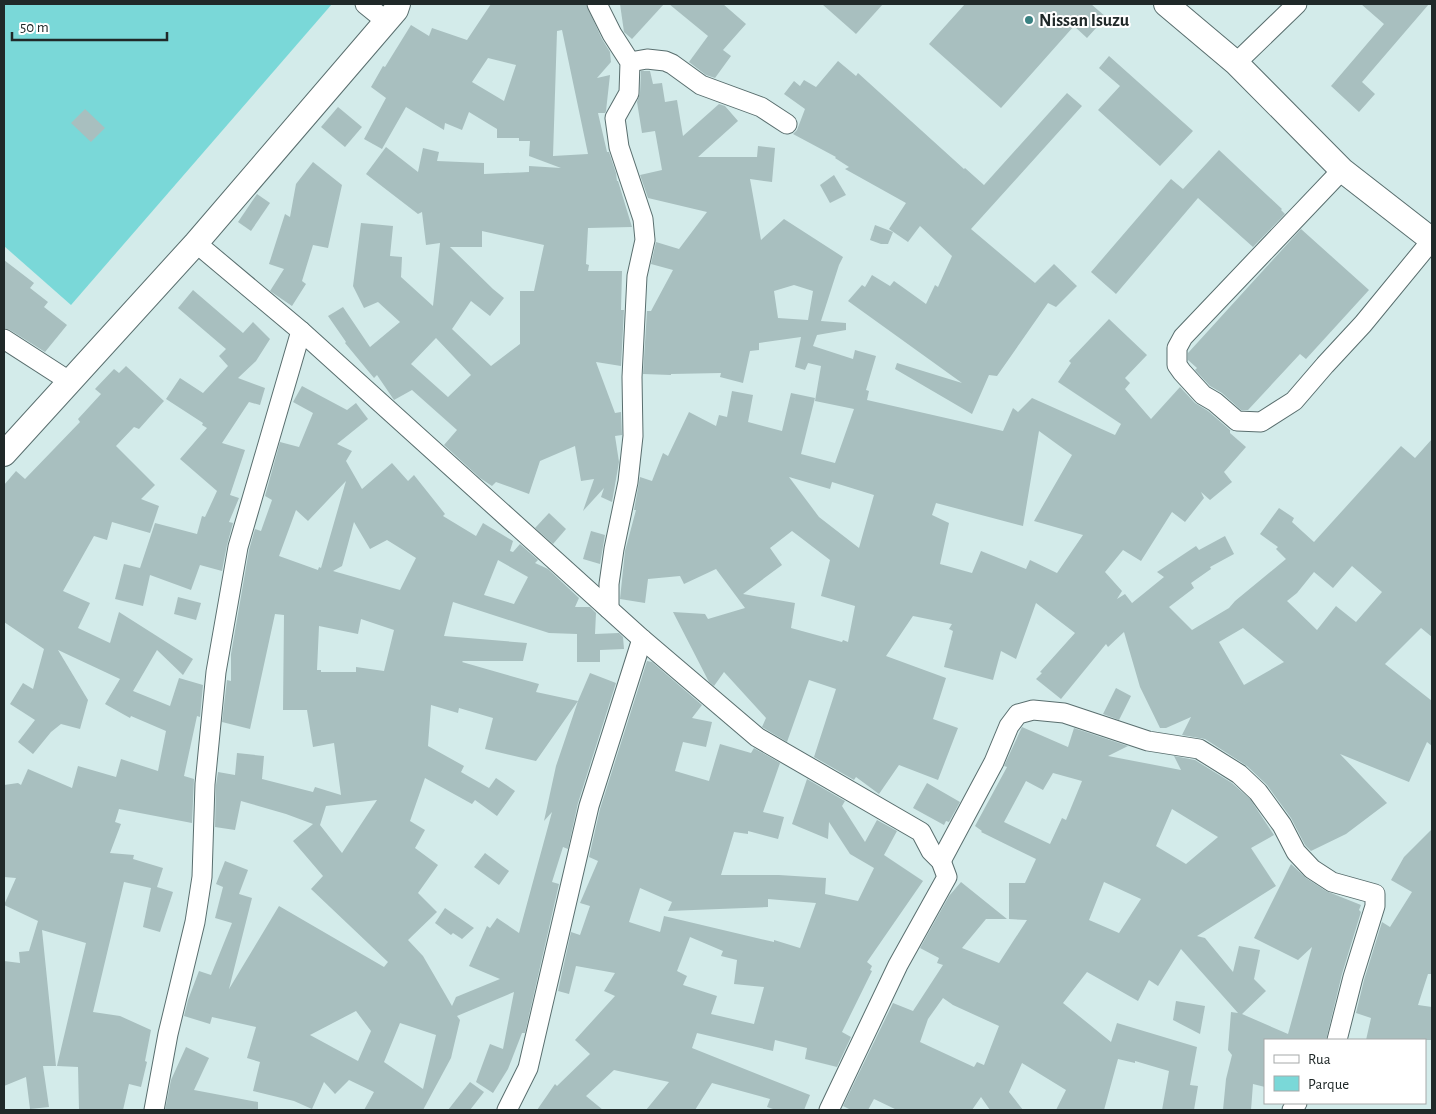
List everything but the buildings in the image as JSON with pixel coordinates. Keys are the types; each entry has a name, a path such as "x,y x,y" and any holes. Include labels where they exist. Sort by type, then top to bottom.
{"street":[{"path":"4,454 196,243 395,10 365,4"},
{"path":"597,4 612,34 630,62 629,92 615,118 619,148 643,219 645,240 636,286 632,377 633,436 628,482 609,584 609,609"},
{"path":"1166,4 1236,63 1342,170 1432,240 1364,324 1294,401 1261,422 1237,421 1215,402 1203,395 1182,372 1177,365 1178,348 1183,337 1342,170"},
{"path":"1236,63 1297,4"},
{"path":"630,62 647,60 665,61 702,85 761,107 787,124"},
{"path":"196,243 301,331 642,639 757,736 921,832 930,850 941,861 946,877 898,965 829,1110"},
{"path":"154,1110 168,1034 195,922 202,877 205,784 216,672 238,548 301,331"},
{"path":"4,339 69,381"},
{"path":"507,1110 528,1068 589,806 642,639"},
{"path":"941,861 994,762 1009,726 1018,714 1033,710 1064,713 1148,742 1199,749 1239,774 1258,792 1282,825 1296,852 1312,869 1332,882 1375,894 1375,906 1353,978 1337,1039"}],"green space":[{"path":"4,4 332,4 71,305 4,246"}],"place":[{"name":"Nissan Isuzu","path":"1029,20"}]}
